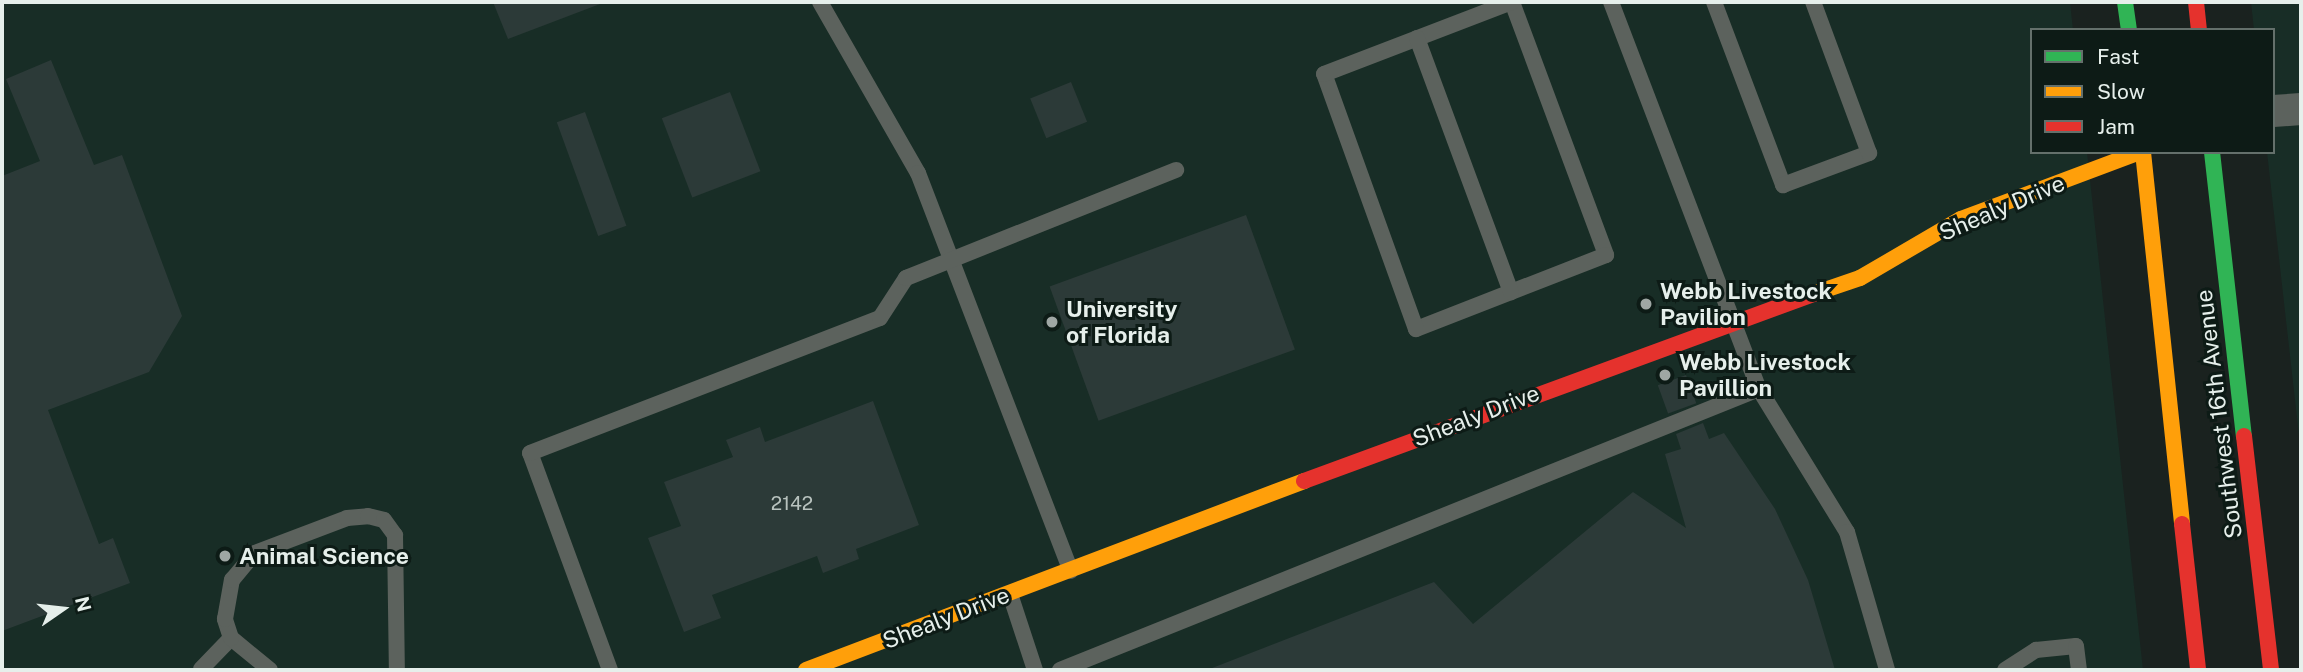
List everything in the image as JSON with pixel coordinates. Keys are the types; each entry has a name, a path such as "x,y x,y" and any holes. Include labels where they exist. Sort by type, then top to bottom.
{"street":[{"path":"2125,2 2129,28"},
{"path":"2196,2 2199,28"},
{"path":"2275,111 2301,109"},
{"name":"Shealy Drive","path":"806,670 1733,320 1860,278 1961,219 2137,154"},
{"name":"Southwest 16th Avenue","path":"2142,154 2198,670"},
{"name":"Southwest 16th Avenue","path":"2213,154 2271,670"}],"lane":[{"path":"820,2 918,173 1071,571"},
{"path":"1512,2 1606,255 1416,329 1324,74 1512,2"},
{"path":"1611,2 1759,389 1847,532 1887,670"},
{"path":"1714,2 1783,185 1869,153 1813,2"},
{"path":"1417,38 1511,292"},
{"path":"610,670 530,453 880,318 906,278 1176,170"},
{"path":"1060,670 1759,389"},
{"path":"270,670 232,638 228,596 244,561 347,518 368,516 384,520 395,535 397,670"},
{"path":"1010,594 1035,670"},
{"path":"201,669 232,638"},
{"path":"2006,670 2036,650 2076,646 2079,670"}],"shaded area":[{"name":"University of Florida","path":"2,2 2070,2 2073,28 2030,28 2030,154 2087,154 2143,670 2,670"},
{"path":"2251,2 2301,2 2301,453 2267,154 2275,154 2275,28 2254,28"}],"building":[{"path":"493,2 600,2 600,4 508,39"},
{"path":"51,60 94,165 122,155 182,316 149,372 48,410 99,544 113,538 130,583 2,631 2,176 40,161 6,79"},
{"path":"1071,82 1087,122 1046,138 1030,98"},
{"path":"730,92 760,171 692,198 662,118"},
{"path":"585,112 626,226 598,236 557,122"},
{"path":"1246,215 1295,349 1099,421 1050,286"},
{"path":"1686,375 1696,403 1668,413 1658,385"},
{"path":"873,401 919,525 856,549 859,559 823,573 817,556 712,595 721,618 684,632 648,538 681,526 664,482 733,457 726,440 760,427 765,442"},
{"path":"1703,423 1709,439 1724,433 1775,509 1808,580 1835,670 1207,670 1434,582 1473,624 1633,492 1686,528 1665,454 1681,449 1676,434"}],"traffic: fast":[{"path":"2125,2 2129,28"},
{"path":"2212,154 2244,436"}],"traffic: slow":[{"path":"1816,293 1860,278 1961,219 2135,154"},
{"path":"2143,154 2182,524"},
{"path":"806,670 1304,481"}],"traffic: jam":[{"path":"2196,2 2199,28"},
{"path":"1304,481 1816,293"},
{"path":"2244,436 2271,670"},
{"path":"2182,524 2198,670"}],"place":[{"name":"Webb Livestock Pavilion","path":"1646,304"},
{"name":"University of Florida","path":"1052,322"},
{"name":"Webb Livestock Pavillion","path":"1665,375"},
{"name":"Animal Science","path":"225,556"}]}
